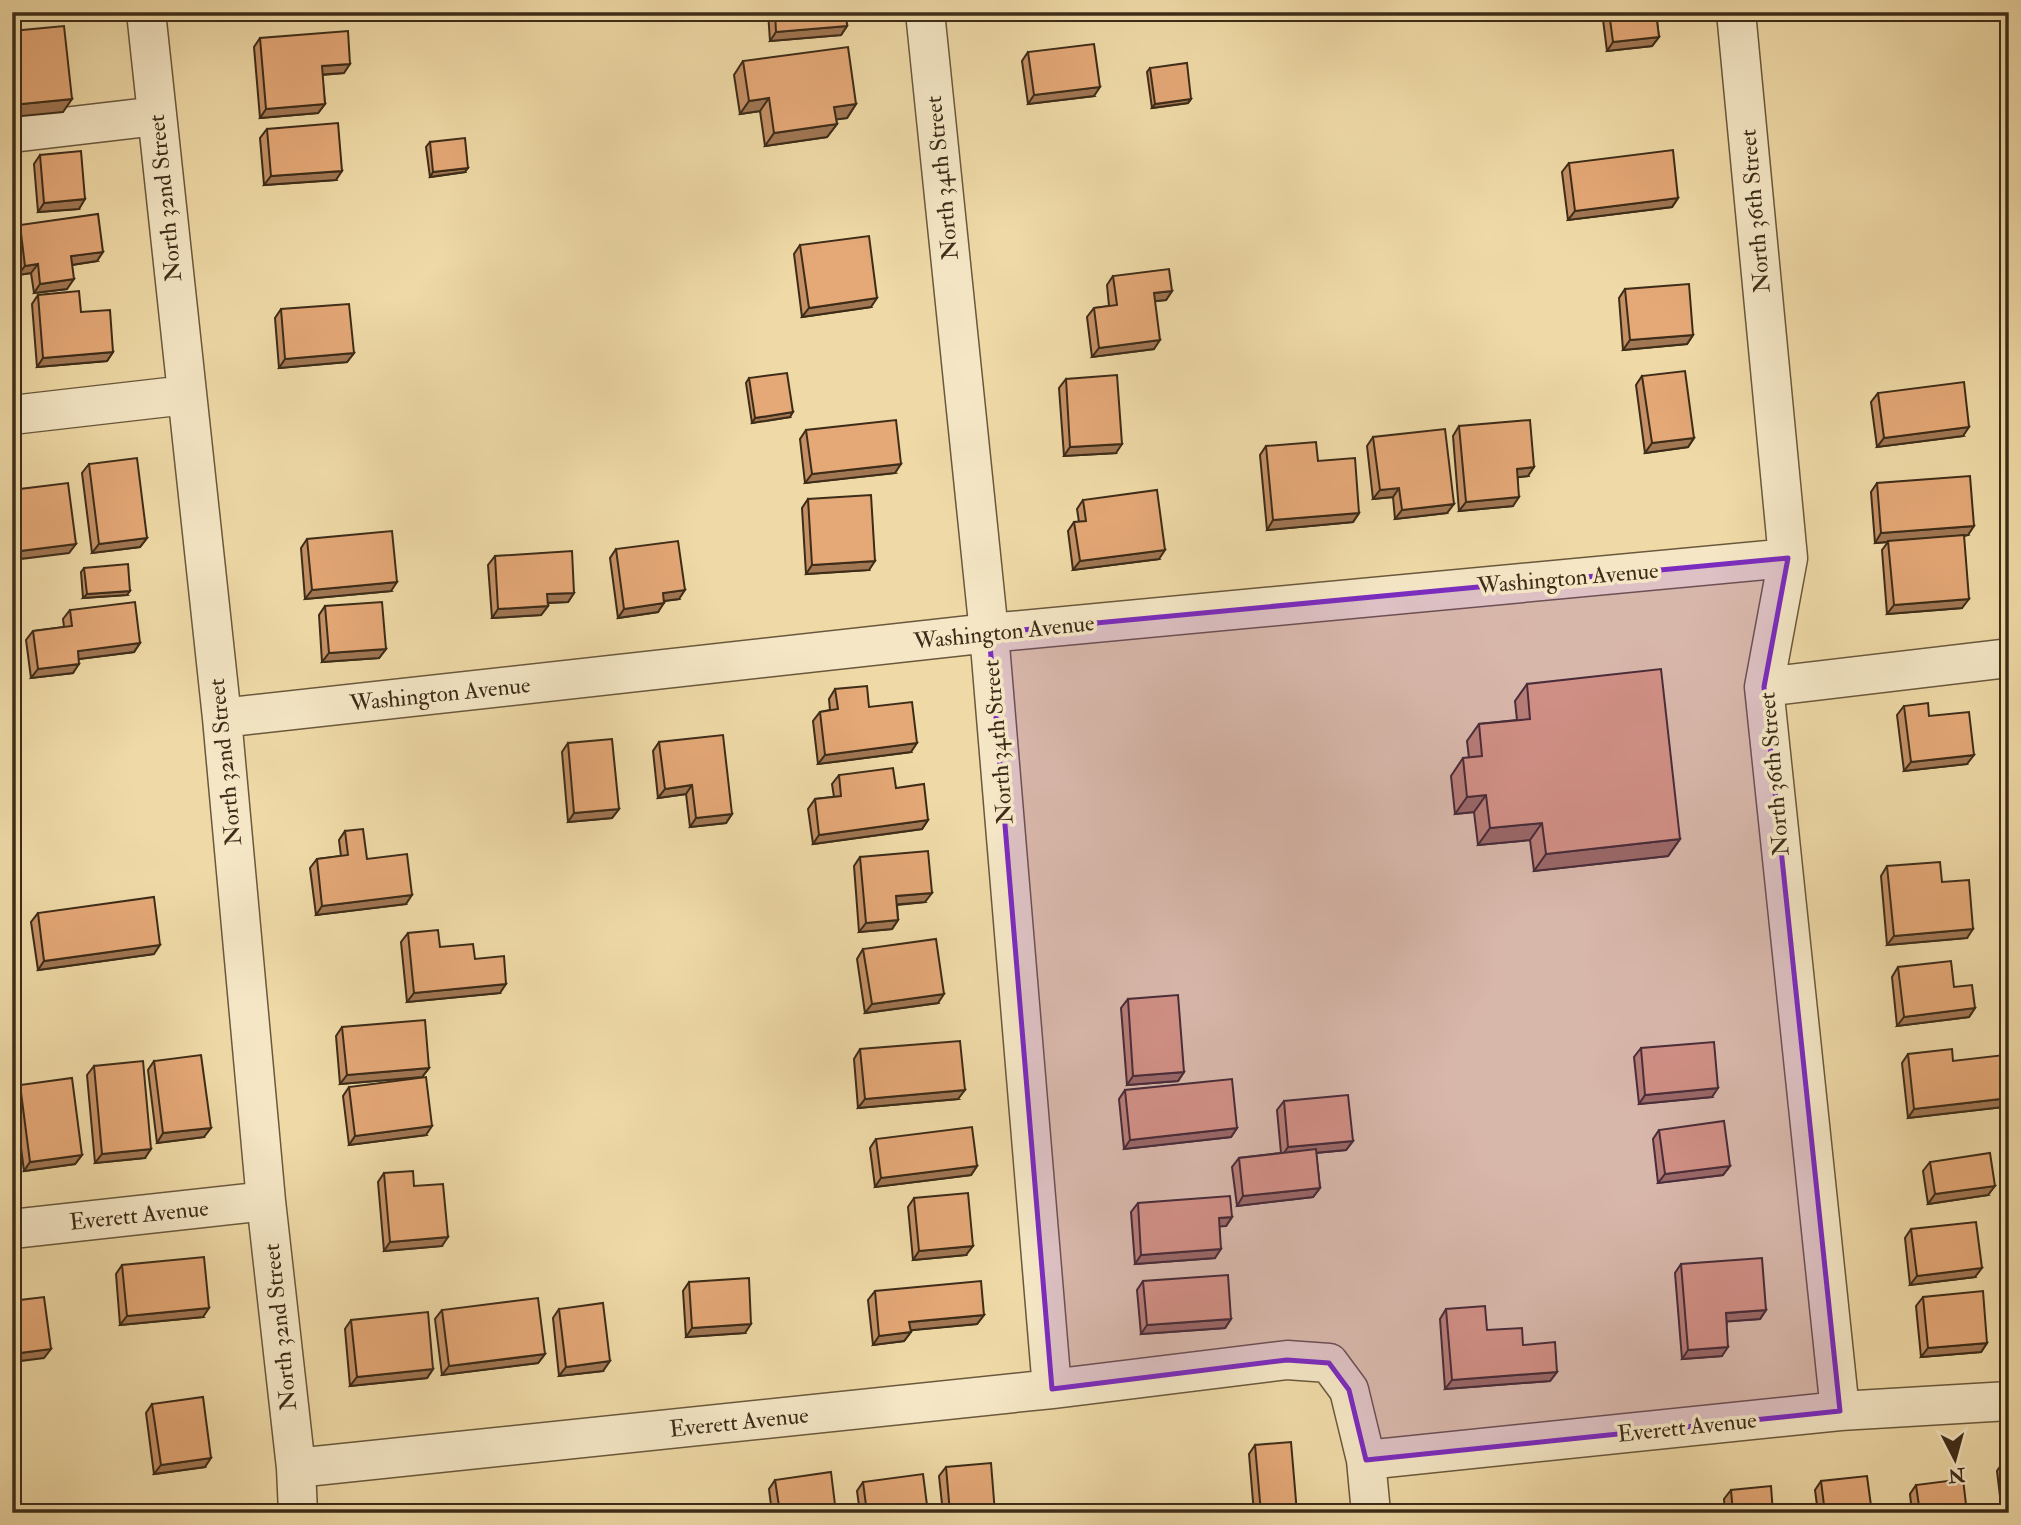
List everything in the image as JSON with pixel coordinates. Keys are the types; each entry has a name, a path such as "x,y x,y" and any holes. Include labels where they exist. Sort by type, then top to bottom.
{"street":[{"name":"North 32nd Street","path":"146,12 222,718 265,1201 296,1468 298,1513"},
{"name":"North 34th Street","path":"925,12 989,632 1052,1389"},
{"name":"North 36th Street","path":"1736,12 1788,558 1764,687 1840,1411"},
{"path":"12,133 157,116"},
{"path":"12,415 186,395"},
{"name":"Washington Avenue","path":"222,718 989,632 1788,558"},
{"path":"1764,687 2009,658"},
{"name":"Everett Avenue","path":"12,1228 265,1201"},
{"name":"Everett Avenue","path":"296,1468 1052,1389 1287,1360 1329,1363 1349,1390 1366,1460 1840,1411 2009,1401"},
{"path":"1366,1460 1371,1513"}],"highlighted area":[{"path":"1788,558 1764,687 1840,1411 1366,1460 1349,1390 1329,1363 1287,1360 1052,1389 989,633"}],"building":[{"path":"775,12 846,12 847,26 776,32"},
{"path":"1609,12 1656,12 1659,37 1613,42"},
{"path":"64,26 72,99 12,105 12,31"},
{"path":"348,31 350,64 322,66 325,104 266,109 260,38"},
{"path":"1094,44 1100,87 1034,95 1028,52"},
{"path":"848,47 856,104 834,107 837,124 774,133 769,98 749,101 743,61"},
{"path":"1187,63 1191,99 1155,104 1150,68"},
{"path":"338,123 342,171 271,176 267,129"},
{"path":"465,138 468,168 433,172 430,142"},
{"path":"1673,150 1678,198 1575,211 1569,163"},
{"path":"81,151 85,199 44,203 40,155"},
{"path":"98,214 103,252 71,256 74,279 40,284 38,264 25,266 20,225"},
{"path":"869,236 877,298 809,308 800,245"},
{"path":"1169,269 1172,291 1154,293 1160,340 1099,348 1094,308 1117,305 1113,276"},
{"path":"1689,284 1693,335 1630,340 1625,289"},
{"path":"79,291 81,312 110,310 113,352 43,358 38,295"},
{"path":"349,304 354,353 285,359 281,309"},
{"path":"1685,371 1694,438 1652,443 1642,376"},
{"path":"787,373 793,412 755,418 749,378"},
{"path":"1117,375 1122,444 1070,447 1066,379"},
{"path":"1964,382 1969,427 1884,438 1878,393"},
{"path":"896,420 901,464 812,474 806,430"},
{"path":"1530,420 1534,467 1517,469 1519,497 1466,502 1459,426"},
{"path":"1445,429 1454,504 1402,510 1399,488 1380,490 1373,437"},
{"path":"1316,442 1318,461 1355,458 1359,513 1273,520 1266,446"},
{"path":"137,458 147,538 99,544 89,464"},
{"path":"1970,476 1974,526 1881,533 1877,483"},
{"path":"68,483 76,544 12,552 12,490"},
{"path":"1157,490 1165,550 1080,561 1074,522 1086,521 1083,500"},
{"path":"871,495 875,561 812,565 808,499"},
{"path":"392,531 397,582 312,590 307,539"},
{"path":"1964,535 1969,599 1894,605 1888,541"},
{"path":"678,541 685,590 663,593 664,603 624,609 616,549"},
{"path":"572,551 574,593 547,594 548,606 498,609 495,556"},
{"path":"128,564 130,591 87,594 84,568"},
{"path":"135,602 140,643 78,651 79,664 38,669 33,631 72,626 70,610"},
{"path":"382,602 386,649 329,653 325,606"},
{"path":"1661,669 1680,839 1546,854 1542,823 1490,828 1486,795 1467,797 1463,758 1482,756 1479,724 1530,719 1527,684"},
{"path":"867,686 869,707 912,702 917,743 825,755 820,712 838,709 835,689"},
{"path":"1928,703 1929,716 1969,712 1974,755 1911,762 1904,706"},
{"path":"723,735 732,814 696,818 692,785 665,789 659,742"},
{"path":"612,739 619,809 574,813 568,743"},
{"path":"893,768 896,788 924,784 928,820 819,835 815,799 841,796 839,775"},
{"path":"363,829 367,859 407,854 412,895 322,906 317,859 348,855 345,831"},
{"path":"928,851 932,893 896,896 898,920 866,923 860,857"},
{"path":"1940,862 1942,882 1969,880 1973,929 1894,936 1887,866"},
{"path":"154,897 160,945 44,961 38,913"},
{"path":"438,930 440,947 473,944 475,959 504,956 506,984 414,993 408,933"},
{"path":"936,939 944,994 872,1004 863,949"},
{"path":"1951,961 1954,987 1972,985 1975,1008 1904,1017 1898,967"},
{"path":"1178,995 1184,1072 1133,1076 1128,999"},
{"path":"425,1020 429,1068 347,1075 342,1027"},
{"path":"960,1041 965,1090 865,1099 860,1049"},
{"path":"1714,1042 1718,1088 1645,1095 1641,1048"},
{"path":"1952,1049 1953,1061 2004,1055 2009,1098 1914,1109 1908,1054"},
{"path":"201,1055 211,1128 163,1133 154,1061"},
{"path":"143,1061 151,1149 102,1154 94,1066"},
{"path":"426,1077 432,1126 355,1136 349,1087"},
{"path":"72,1078 82,1155 30,1162 20,1085"},
{"path":"1232,1079 1237,1128 1130,1140 1125,1090"},
{"path":"1348,1095 1353,1141 1288,1147 1284,1101"},
{"path":"1724,1121 1730,1166 1665,1174 1659,1130"},
{"path":"972,1127 977,1166 881,1178 876,1139"},
{"path":"1316,1149 1320,1188 1243,1196 1239,1158"},
{"path":"1990,1153 1995,1186 1935,1194 1930,1162"},
{"path":"413,1171 414,1186 443,1184 448,1237 390,1242 384,1173"},
{"path":"968,1193 973,1246 919,1251 914,1198"},
{"path":"1230,1196 1232,1217 1219,1218 1221,1249 1141,1255 1138,1203"},
{"path":"1976,1222 1982,1268 1917,1276 1911,1229"},
{"path":"204,1257 209,1308 127,1316 122,1265"},
{"path":"1762,1258 1766,1310 1726,1313 1728,1347 1688,1350 1681,1264"},
{"path":"1228,1275 1231,1319 1147,1325 1143,1281"},
{"path":"749,1278 751,1324 692,1328 689,1282"},
{"path":"981,1281 984,1315 909,1322 911,1332 879,1336 875,1291"},
{"path":"1983,1291 1987,1343 1928,1348 1923,1297"},
{"path":"44,1297 51,1349 12,1354 12,1301"},
{"path":"538,1298 545,1354 449,1366 442,1310"},
{"path":"603,1303 610,1361 566,1367 559,1309"},
{"path":"1485,1306 1487,1330 1522,1328 1523,1345 1555,1342 1557,1372 1452,1380 1446,1309"},
{"path":"428,1312 433,1369 357,1377 351,1320"},
{"path":"203,1397 211,1458 161,1465 152,1404"},
{"path":"1291,1442 1297,1513 1261,1513 1255,1445"},
{"path":"2009,1461 2009,1510 2003,1462"},
{"path":"991,1463 995,1513 950,1513 946,1467"},
{"path":"831,1472 836,1513 780,1513 775,1480"},
{"path":"923,1474 928,1513 867,1513 863,1482"},
{"path":"1867,1476 1872,1513 1825,1513 1821,1481"},
{"path":"1963,1479 1967,1513 1920,1513 1916,1485"},
{"path":"1771,1486 1773,1513 1733,1513 1731,1490"},
{"path":"1692,1509 1692,1513 1663,1513"}]}
